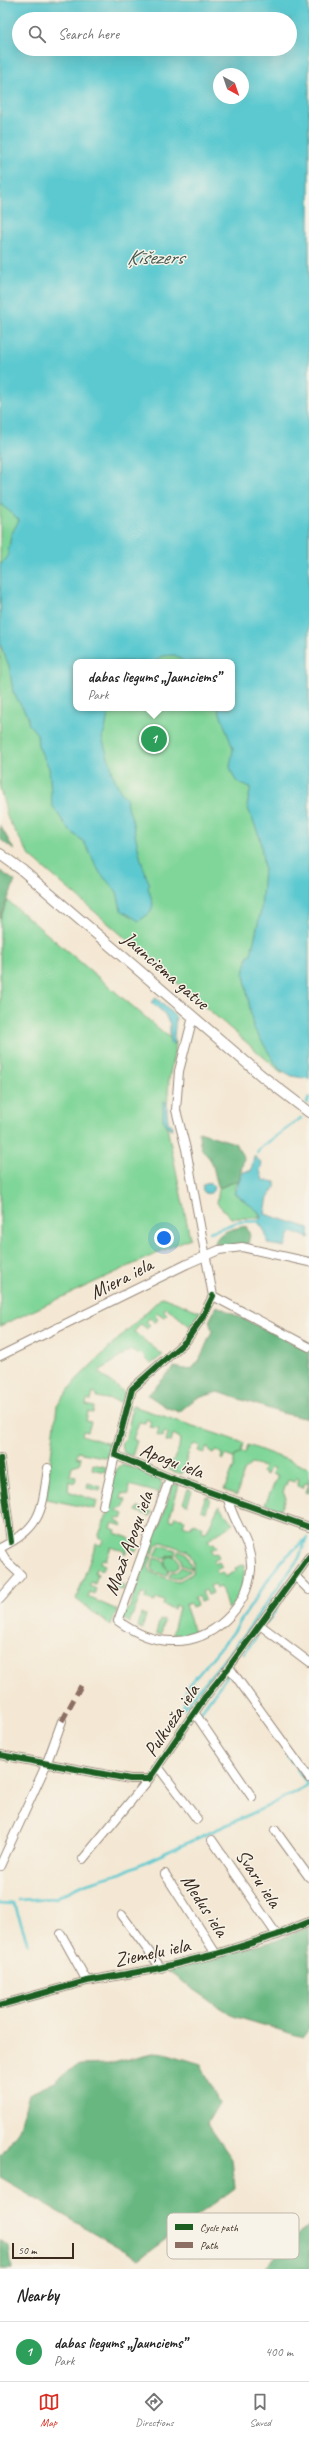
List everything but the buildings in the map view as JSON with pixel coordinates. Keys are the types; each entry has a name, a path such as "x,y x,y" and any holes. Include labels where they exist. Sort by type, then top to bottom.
{"main road":[{"name":"Jaunciema gatve","path":"0,854 22,870 262,1076 309,1112"}],"street":[{"path":"193,1017 179,1071 176,1110 186,1149 213,1296 309,1347"},
{"name":"Miera iela","path":"0,1356 206,1255 242,1247 309,1262"},
{"name":"Apogu iela","path":"213,1296 202,1318 186,1341 132,1389 115,1455 170,1478 309,1527"},
{"path":"103,1506 115,1455"},
{"path":"0,1458 11,1542"},
{"path":"0,1598 21,1575 8,1562 0,1549 11,1542 39,1517 48,1468"},
{"name":"Mazā Apogu iela","path":"170,1478 118,1621 132,1631 150,1638 174,1642 200,1636 211,1631 232,1614 246,1590 251,1569 247,1543 231,1511 228,1499"},
{"name":"Pulkveža iela","path":"0,1755 46,1765 130,1779 149,1779 159,1768 194,1712 229,1668 309,1557"},
{"path":"296,1577 309,1590"},
{"path":"260,1625 309,1662"},
{"path":"229,1668 309,1778"},
{"path":"194,1712 252,1797"},
{"path":"1,1862 46,1765 62,1721"},
{"path":"159,1768 197,1819"},
{"path":"83,1859 149,1779"},
{"path":"275,1830 309,1877"},
{"name":"Svaru iela","path":"212,1840 277,1935"},
{"name":"Medus iela","path":"165,1874 216,1954"},
{"path":"122,1915 161,1968"},
{"name":"Ziemeļu iela","path":"0,2005 87,1982 161,1968 216,1954 277,1935 309,1922"},
{"path":"60,1934 87,1982"}],"green space":[{"path":"0,346 309,689 297,1044 282,1073 30,856 8,819 0,788"},
{"path":"0,825 14,850 0,839"},
{"path":"0,871 15,881 0,919"},
{"path":"8,901 176,1043 169,1079 166,1122 190,1238 0,1326 0,919"},
{"path":"199,1132 235,1143 244,1158 239,1180 219,1188 211,1161 202,1150 199,1140"},
{"path":"239,1180 234,1188 259,1212 260,1218 231,1218 217,1203 219,1188"},
{"path":"246,1226 250,1235 248,1244 218,1246 215,1243 223,1233 232,1229"},
{"path":"162,1297 201,1312 191,1327 166,1307 164,1311 167,1314 164,1317 158,1313 155,1316 158,1319 155,1323 150,1318 146,1322 150,1325 147,1329 141,1324 134,1332 163,1355 151,1364 140,1353 138,1355 132,1349 98,1372 125,1393 122,1402 97,1397 97,1395 93,1393 91,1401 87,1400 86,1405 94,1407 93,1413 88,1412 86,1421 91,1422 88,1432 83,1431 82,1435 112,1445 108,1458 78,1452 76,1457 81,1458 79,1464 72,1466 70,1476 76,1477 75,1483 69,1481 68,1491 97,1501 95,1509 46,1499 57,1406 77,1379"},
{"path":"217,1306 309,1351 309,1419 282,1413 218,1392 195,1399 179,1412 166,1407 148,1395 174,1367 191,1370 200,1359 212,1331 209,1321"},
{"path":"133,1406 244,1443 240,1453 233,1458 225,1455 223,1460 221,1459 222,1454 217,1451 212,1453 207,1446 204,1453 198,1451 200,1446 194,1444 189,1451 182,1474 169,1470 179,1448 180,1438 173,1434 171,1442 166,1441 168,1434 164,1432 162,1437 157,1435 159,1428 149,1427 151,1422 146,1419 145,1423 139,1422 133,1439 137,1441 132,1456 124,1453 121,1443 126,1438 132,1411 130,1408"},
{"path":"248,1445 309,1468 309,1484 305,1483 303,1488 297,1486 299,1479 296,1478 294,1482 288,1480 283,1492 286,1498 281,1510 265,1504 278,1476 272,1474 274,1469 270,1468 267,1475 262,1472 264,1467 252,1464 244,1471 237,1495 224,1490 234,1467 234,1457 241,1452 245,1453"},
{"path":"93,1464 106,1467 105,1472 92,1469"},
{"path":"122,1465 155,1474 159,1477 162,1484 159,1493 129,1485 128,1495 122,1493 121,1498 126,1499 123,1509 118,1508 117,1511 124,1514 122,1519 117,1518 116,1521 123,1524 122,1526 113,1523 111,1528 116,1530 115,1533 129,1538 129,1540 134,1542 133,1546 138,1548 137,1551 128,1548 125,1554 124,1551 111,1547 106,1560 102,1559 100,1563 105,1565 103,1570 96,1568 95,1573 98,1574 95,1584 91,1582 89,1586 96,1589 94,1594 90,1592 88,1597 117,1610 111,1626 76,1599 96,1544 101,1545 103,1539 98,1537 108,1512 105,1511 113,1478 115,1472"},
{"path":"88,1483 101,1487 100,1491 87,1488"},
{"path":"173,1484 179,1485 169,1519 173,1521 175,1516 185,1520 183,1525 191,1528 193,1523 203,1527 202,1532 206,1533 219,1506 233,1524 208,1540 211,1544 214,1543 217,1547 211,1550 213,1554 217,1553 219,1557 213,1560 215,1564 219,1562 222,1567 216,1570 218,1574 222,1572 225,1577 236,1571 235,1568 245,1564 243,1582 239,1594 228,1610 221,1587 217,1588 215,1584 210,1586 213,1593 208,1595 206,1590 202,1592 205,1599 200,1601 198,1596 194,1598 197,1605 192,1607 190,1603 185,1605 195,1633 172,1636 179,1607 175,1605 174,1609 163,1605 164,1601 156,1598 155,1602 145,1599 146,1594 142,1593 129,1623 123,1618 125,1612 129,1609 142,1572 141,1567 146,1555 152,1557 148,1567 150,1572 177,1582 193,1573 193,1561 188,1551 161,1542 156,1545 153,1554 147,1552 155,1531 159,1528"},
{"path":"309,1484 309,1493 306,1492"},
{"path":"188,1489 192,1491 187,1505 183,1503"},
{"path":"206,1496 210,1498 206,1512 201,1510"},
{"path":"138,1507 152,1512 150,1516 136,1511"},
{"path":"160,1545 176,1550 175,1555 169,1556 165,1559 155,1556"},
{"path":"179,1550 186,1553 192,1569 182,1565 181,1559 177,1555"},
{"path":"172,1556 177,1558 179,1563 177,1568 172,1570 167,1568 165,1563 167,1558"},
{"path":"154,1558 164,1561 165,1566 169,1571 167,1576 152,1571 151,1568"},
{"path":"181,1567 191,1571 177,1579 169,1577 171,1572 177,1572"},
{"path":"112,1581 125,1586 123,1590 110,1586"},
{"path":"141,1614 146,1615 142,1629 138,1627"},
{"path":"160,1620 164,1621 161,1635 156,1633"},
{"path":"309,1927 309,2029 303,2037 233,2016 164,1969 275,1941"},
{"path":"153,2053 168,2054 201,2064 219,2103 207,2123 232,2159 235,2188 201,2213 167,2213 167,2238 139,2259 0,2178 0,2156 19,2130 29,2094 55,2082 72,2068 80,2065 109,2064"},
{"path":"309,2223 309,2269 264,2269 274,2259 299,2259 299,2233"},
{"path":"0,2240 9,2246 12,2269 0,2269"}],"water":[{"name":"Ķīšezers","path":"0,0 309,0 309,1079 292,1076 279,1069 253,1027 244,974 248,955 251,954 261,910 264,868 260,838 247,806 251,787 242,785 234,778 230,767 233,749 219,711 235,711 235,659 180,659 175,655 162,656 158,659 73,659 73,711 109,711 102,738 112,769 111,772 120,790 127,798 127,806 132,819 141,860 150,885 148,887 153,904 151,912 139,921 121,910 117,892 100,873 84,842 68,829 52,805 49,768 38,746 37,734 28,723 28,717 13,692 9,666 0,644 0,565 7,558 11,535 19,520 0,503"},
{"path":"156,998 176,1017 173,1045 170,1043 170,1024 164,1013 151,1002"},
{"path":"163,1101 166,1102 168,1122 172,1126 171,1130 163,1120"},
{"path":"254,1156 262,1163 260,1171 263,1180 275,1182 275,1188 268,1197 265,1214 309,1228 309,1238 293,1232 289,1235 285,1247 268,1244 264,1230 258,1222 261,1217 259,1212 234,1193 243,1172 251,1171"},
{"path":"206,1183 210,1183 212,1184 212,1192 206,1193 203,1190 203,1186"}],"waterway":[{"path":"307,1103 309,1098"},
{"path":"257,1153 260,1148 301,1118"},
{"path":"210,1232 238,1222 262,1221"},
{"path":"183,1709 187,1688 232,1634 280,1562 307,1538"},
{"path":"183,1709 241,1639 299,1558 306,1539"},
{"path":"267,1623 278,1606"},
{"path":"244,1653 257,1636"},
{"path":"200,1713 229,1673 230,1675"},
{"path":"287,1756 294,1765"},
{"path":"18,1900 55,1898 87,1883 121,1873 266,1807 308,1785 297,1769"},
{"path":"0,1903 13,1904 16,1908 28,1944"}],"marked path":[{"path":"62,1721 82,1684"}],"cycle path":[{"path":"213,1296 202,1318 186,1341 132,1389 115,1455 170,1478 309,1527"},
{"path":"0,1458 11,1542"},
{"path":"0,1755 130,1779 149,1779 205,1697 229,1667 309,1557"},
{"path":"0,2005 87,1981 155,1969 216,1954 277,1935 309,1922"}],"place":[{"name":"dabas liegums „Jaunciems”","path":"154,739"}]}
